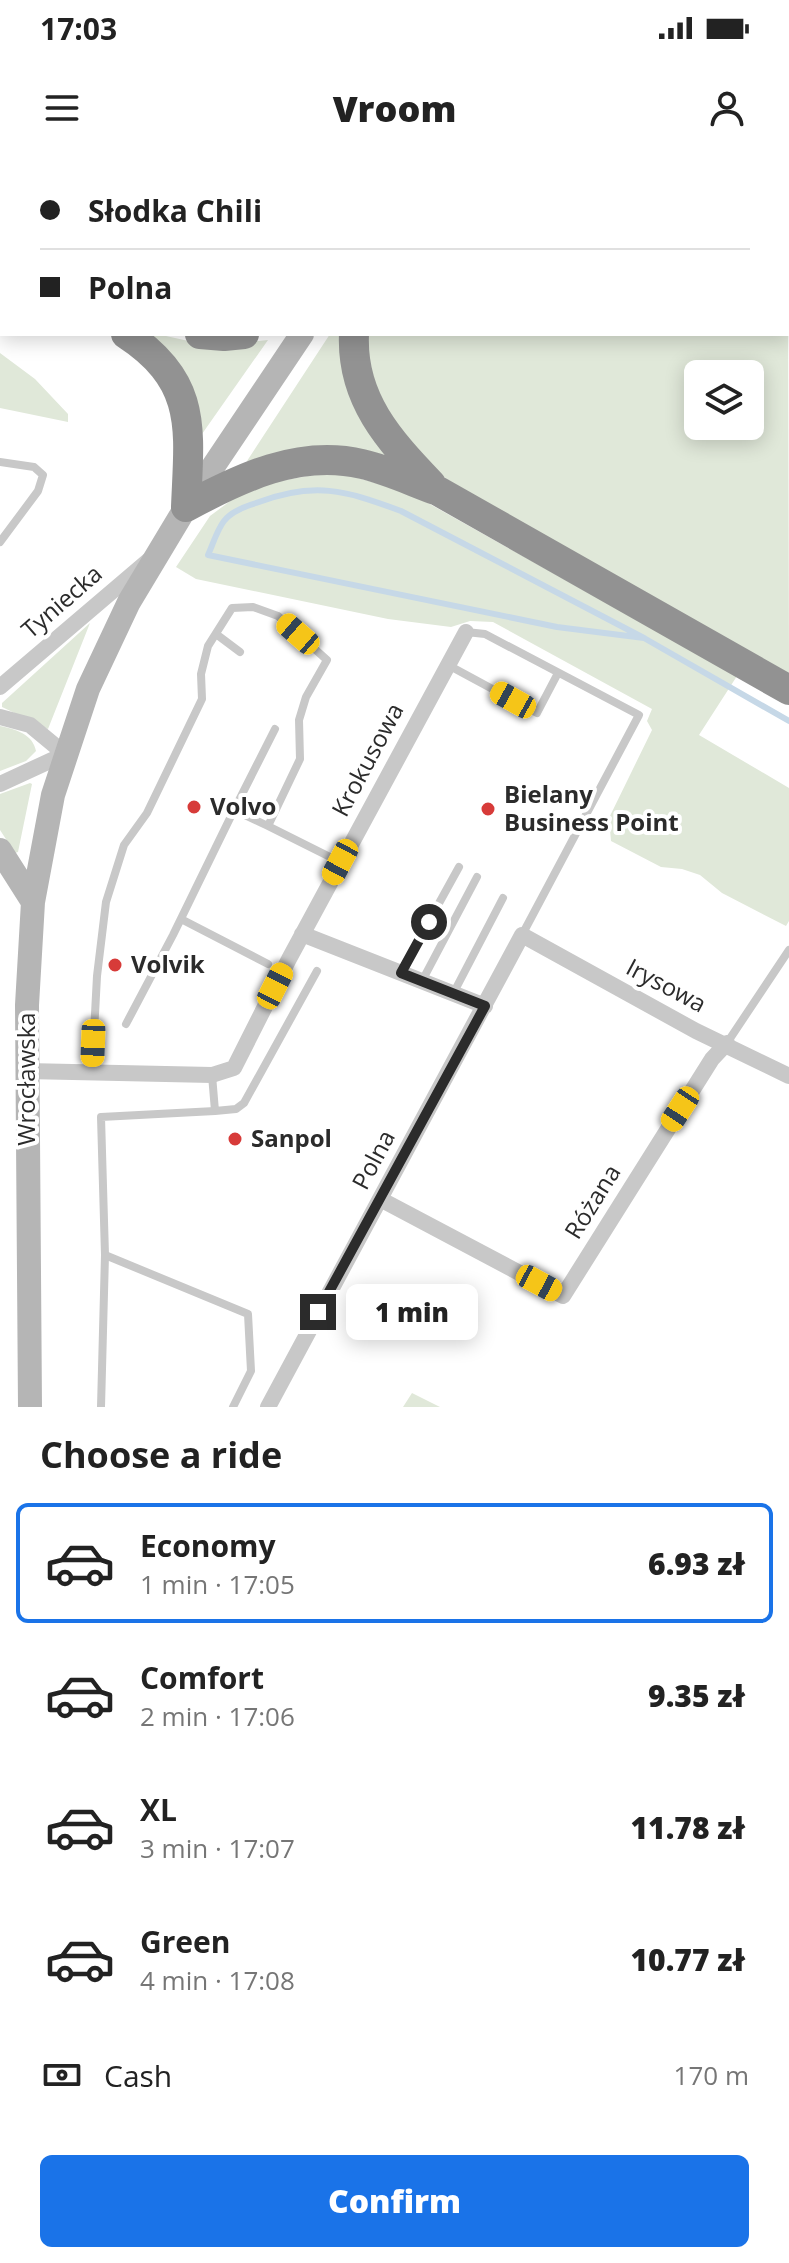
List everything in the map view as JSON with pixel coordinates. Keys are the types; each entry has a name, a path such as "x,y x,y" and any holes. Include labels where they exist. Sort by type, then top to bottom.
{"highway":[{"path":"128,336 161,365 182,399 189,431 186,507 263,471 283,465 322,459 378,468 438,491 789,690"},
{"path":"354,336 357,373 371,414 399,452 438,491"}],"main road":[{"name":"Wrocławska","path":"30,1407 26,1071 29,953 33,902 47,824 65,754 97,668 157,554 301,336"},
{"path":"0,850 33,902"}],"street":[{"name":"Tyniecka","path":"0,687 157,554"},
{"name":"Krokusowa","path":"212,1075 234,1068 340,862 466,632"},
{"path":"0,717 30,725 65,754 0,784"},
{"path":"302,934 485,1006"},
{"name":"Polna","path":"268,1407 522,935"},
{"name":"Irysowa","path":"522,935 696,1031 727,1043 789,1076"},
{"name":"Różana","path":"380,1199 563,1296 712,1059 727,1043"},
{"path":"26,1071 212,1075"}],"lane":[{"path":"0,462 34,467 43,475 38,491 0,542"},
{"path":"92,1071 97,976 106,902 124,845 147,813 202,699 201,674 208,646 232,608 253,607 278,616 327,660 306,697 299,720 300,759 268,826"},
{"path":"466,632 485,634 639,715 522,935"},
{"path":"216,634 240,652"},
{"path":"447,664 537,713 558,673"},
{"path":"126,1024 275,729"},
{"path":"234,810 340,862"},
{"path":"401,973 459,867"},
{"path":"422,981 477,877"},
{"path":"454,992 503,898"},
{"path":"181,919 268,964"},
{"path":"727,1043 789,950"},
{"path":"101,1407 105,1255 101,1117 236,1109 244,1103 317,971"},
{"path":"212,1075 215,1111"},
{"path":"105,1255 248,1314 251,1371 233,1407"}],"green space":[{"path":"146,336 166,336 211,346 268,340 202,434"},
{"path":"329,336 345,336 393,461 247,461"},
{"path":"364,336 788,336 789,674 463,490 433,470 378,403"},
{"path":"0,353 35,379 68,414 68,422 0,408"},
{"path":"334,471 410,493 737,676 699,735 789,788 789,921 786,926 722,893 700,875 661,867 611,841 609,818 652,730 647,721 652,709 493,622 470,621 451,627 388,619 196,579 176,567 210,516 249,487"},
{"path":"90,623 48,729 2,707 2,703"},
{"path":"0,726 27,736 36,751 26,761 0,771"},
{"path":"30,783 18,852 15,853 0,830 0,794"},
{"path":"412,1393 440,1407 403,1407"}],"waterway":[{"path":"644,638 557,627 208,555 224,521 248,506 295,492 346,493 401,511 644,638 789,721"}],"place":[{"name":"Volvo","path":"194,807"},
{"name":"Bielany Business Point","path":"488,809"},
{"name":"Volvik","path":"115,965"},
{"name":"Sanpol","path":"235,1139"}],"route":[{"path":"318,1312 485,1006 401,973 429,922"}]}
